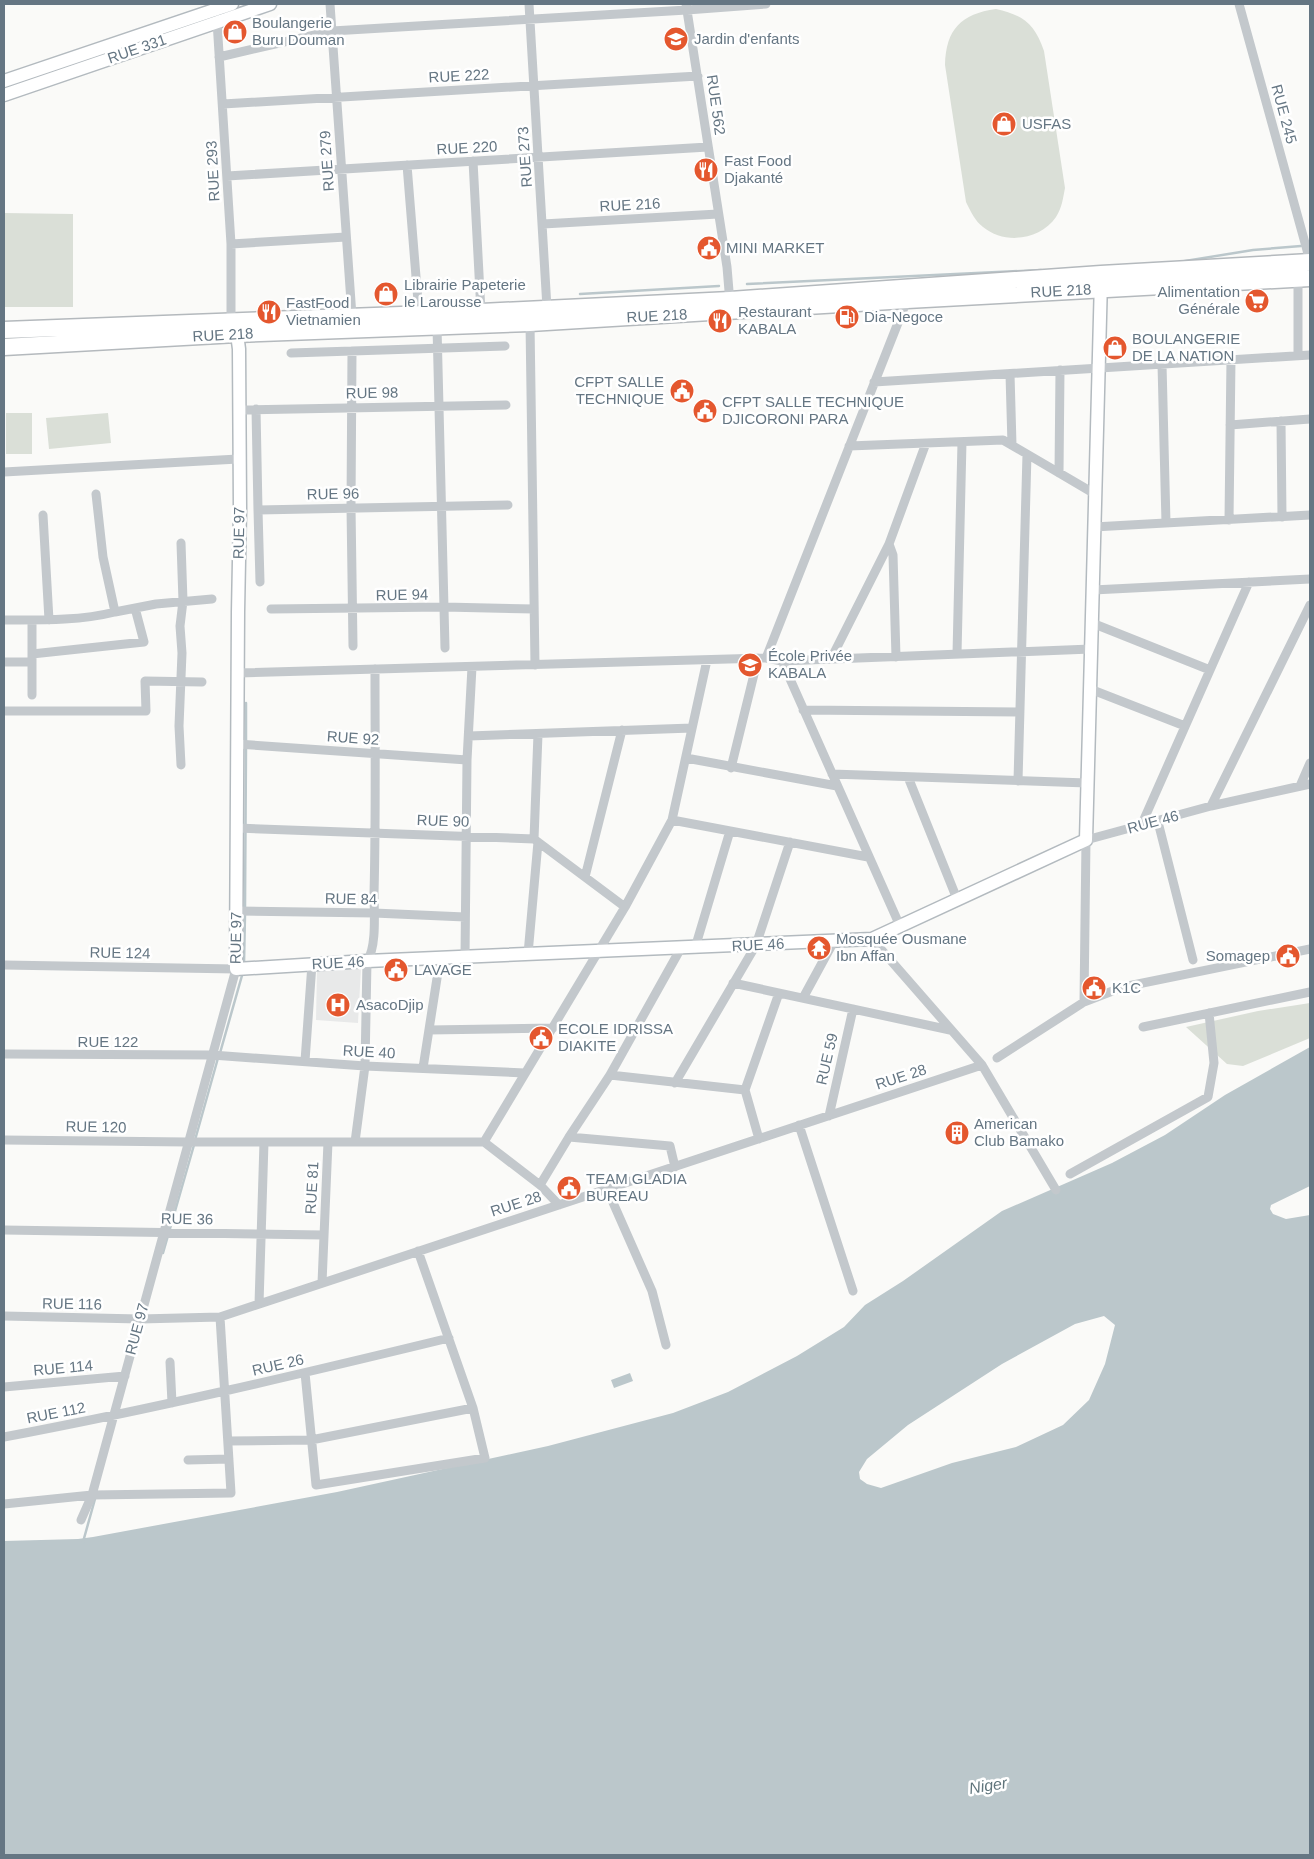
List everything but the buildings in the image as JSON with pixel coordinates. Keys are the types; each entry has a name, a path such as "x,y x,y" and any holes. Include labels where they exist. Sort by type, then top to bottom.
{"highway":[{"path":"1101,282 1310,262"},
{"name":"RUE 218","path":"4,330 437,327 530,323 730,306 1101,282 1304,278"},
{"name":"RUE 218","path":"4,347 352,316 547,308 730,306 907,300 1101,282"}],"street":[{"name":"RUE 331","path":"6,78 234,8 270,4"},
{"name":"RUE 279","path":"330,4 352,316"},
{"name":"RUE 273","path":"529,4 547,308"},
{"path":"220,57 332,31 530,20 687,7 766,4"},
{"name":"RUE 245","path":"1239,4 1310,262"},
{"name":"RUE 562","path":"687,7 730,306"},
{"name":"RUE 331","path":"4,95 217,21 234,8"},
{"name":"RUE 293","path":"217,21 231,244 234,327"},
{"name":"RUE 222","path":"223,104 698,76"},
{"name":"RUE 220","path":"227,176 708,147"},
{"path":"473,161 481,312"},
{"path":"407,165 418,314"},
{"name":"RUE 216","path":"543,224 718,214"},
{"path":"231,244 346,237"},
{"path":"1298,356 1304,278"},
{"path":"1084,1002 1087,783 1101,282"},
{"path":"731,768 762,658 907,300"},
{"path":"530,323 535,665"},
{"name":"RUE 97","path":"81,1520 92,1495 236,969 236,911 243,828 244,744 238,673 239,349 234,327"},
{"path":"437,327 445,648"},
{"path":"291,353 505,346"},
{"path":"352,350 351,507 353,646"},
{"path":"874,382 1310,355"},
{"path":"1229,520 1231,359"},
{"path":"1162,364 1166,523"},
{"path":"1059,473 1060,370"},
{"path":"1010,374 1012,445"},
{"name":"RUE 98","path":"239,410 506,405"},
{"path":"256,409 260,582"},
{"path":"1230,424 1310,419"},
{"path":"1282,421 1282,517"},
{"path":"849,446 1003,440 1095,494"},
{"path":"957,654 962,442"},
{"path":"831,659 889,544 926,443"},
{"path":"1018,780 1027,454"},
{"path":"4,472 238,460"},
{"path":"96,494 103,557 115,612"},
{"name":"RUE 96","path":"258,510 351,507 508,506"},
{"path":"43,515 49,620"},
{"path":"1094,527 1310,515"},
{"path":"181,543 183,601 180,626 182,653 179,726 181,765"},
{"path":"889,544 893,555 896,657"},
{"path":"1093,590 1310,579"},
{"path":"1141,826 1249,582"},
{"path":"4,620 49,620 103,615 134,608 212,599"},
{"path":"1211,806 1310,605"},
{"path":"4,662 144,642 134,608"},
{"name":"RUE 94","path":"271,609 534,609"},
{"path":"32,620 32,695"},
{"path":"1092,623 1210,670"},
{"path":"238,673 762,658 782,661 1091,649"},
{"path":"559,1205 540,1185 484,1142 626,907 672,820 707,660"},
{"path":"782,661 900,926"},
{"path":"465,958 467,760 472,667"},
{"path":"355,1142 365,1066 367,961 372,955 374,912 376,832 375,669"},
{"path":"4,710 146,712 145,681 202,682"},
{"path":"1090,689 1185,726"},
{"path":"804,710 1020,712"},
{"path":"469,736 692,728"},
{"path":"585,877 622,730"},
{"path":"528,954 536,841 538,734"},
{"name":"RUE 92","path":"244,744 467,760"},
{"path":"686,758 731,768 837,786"},
{"path":"1300,786 1310,763"},
{"path":"832,774 1087,783"},
{"path":"908,777 957,899"},
{"name":"RUE 46","path":"236,969 367,961 872,939 1086,840 1158,822 1211,806 1310,784"},
{"path":"672,820 868,857"},
{"path":"1158,822 1193,960"},
{"name":"RUE 90","path":"243,828 376,832 536,841"},
{"path":"695,948 730,831"},
{"path":"536,841 626,907"},
{"path":"674,1083 756,944 790,842"},
{"name":"RUE 84","path":"236,911 374,912 465,917"},
{"path":"872,939 982,1065 1056,1190"},
{"path":"803,998 834,941"},
{"path":"540,1185 610,1075 681,948"},
{"path":"997,1058 1084,1002 1123,987 1310,949"},
{"path":"423,1068 440,959"},
{"path":"306,1061 312,964"},
{"name":"RUE 124","path":"4,965 236,969"},
{"path":"733,983 951,1030"},
{"path":"1143,1027 1310,992"},
{"path":"759,1139 745,1090 778,993"},
{"name":"RUE 59","path":"829,1116 853,1009"},
{"path":"1070,1174 1208,1097 1214,1063 1209,1013"},
{"path":"429,1030 553,1028"},
{"name":"RUE 122","path":"4,1054 212,1055"},
{"name":"RUE 40","path":"212,1055 365,1066 526,1073"},
{"name":"RUE 28","path":"140,1319 220,1317 982,1065"},
{"path":"610,1075 745,1090"},
{"path":"799,1125 853,1291"},
{"path":"569,1137 670,1146 675,1167"},
{"name":"RUE 120","path":"4,1140 484,1142"},
{"path":"259,1304 264,1142"},
{"name":"RUE 81","path":"323,1235 328,1142"},
{"path":"607,1189 652,1291 666,1345"},
{"name":"RUE 36","path":"4,1230 323,1235"},
{"path":"322,1283 323,1235"},
{"path":"304,1373 316,1485 484,1458 473,1408 418,1251"},
{"name":"RUE 116","path":"4,1316 140,1319"},
{"path":"4,1504 92,1495 231,1493 220,1317"},
{"name":"RUE 26","path":"114,1416 225,1392 448,1338"},
{"path":"170,1362 172,1403"},
{"name":"RUE 114","path":"4,1386 125,1376"},
{"path":"228,1441 312,1440 473,1408"},
{"name":"RUE 112","path":"4,1437 114,1416"},
{"path":"188,1460 229,1459"}],"shaded area":[{"path":"996,9 1014,14 1027,22 1032,27 1044,51 1065,188 1061,207 1049,225 1032,235 1012,238 992,233 983,227 973,216 966,202 945,65 948,42 958,25 973,15"},
{"path":"4,213 73,214 73,307 4,307"},
{"path":"6,413 32,413 32,454 6,454"},
{"path":"108,413 111,443 49,449 46,418"},
{"name":"AsacoDjip","path":"361,968 358,1023 316,1020 317,971"},
{"path":"1310,1003 1310,1038 1243,1066 1227,1064 1186,1027 1258,1011"}],"water":[{"name":"Niger","path":"1310,1047 1310,1186 1271,1205 1270,1209 1273,1214 1286,1219 1310,1215 1310,1855 4,1855 4,1541 93,1537 337,1492 548,1446 673,1413 728,1392 797,1356 844,1327 865,1305 903,1281 1002,1211 1112,1163 1165,1135 1225,1095","holes":["1104,1316 1115,1325 1105,1364 1089,1400 1063,1425 1016,1447 952,1463 881,1488 867,1484 860,1479 859,1472 867,1459 908,1425 1002,1364 1075,1324"]},
{"path":"630,1373 633,1381 614,1388 611,1380"}],"waterway":[{"path":"1179,262 1253,250 1301,246"},
{"path":"747,284 1041,270"},
{"path":"580,294 719,286"},
{"path":"246,703 246,741"},
{"path":"245,909 246,747"},
{"path":"244,964 245,914"},
{"path":"220,1053 243,972"},
{"path":"195,1140 218,1058"},
{"path":"163,1253 194,1145"},
{"path":"83,1542 95,1499"}],"place":[{"name":"Boulangerie Buru Douman","path":"235,32"},
{"name":"Jardin d'enfants","path":"676,39"},
{"name":"USFAS","path":"1004,124"},
{"name":"Fast Food Djakanté","path":"706,170"},
{"name":"MINI MARKET","path":"709,248"},
{"name":"Librairie Papeterie le Larousse","path":"386,294"},
{"name":"Alimentation Générale","path":"1257,301"},
{"name":"FastFood Vietnamien","path":"269,312"},
{"name":"Dia-Negoce","path":"847,317"},
{"name":"Restaurant KABALA","path":"720,321"},
{"name":"BOULANGERIE DE LA NATION","path":"1115,348"},
{"name":"CFPT SALLE TECHNIQUE","path":"682,391"},
{"name":"CFPT SALLE TECHNIQUE DJICORONI PARA","path":"705,411"},
{"name":"École Privée KABALA","path":"750,665"},
{"name":"Mosquée Ousmane Ibn Affan","path":"819,948"},
{"name":"Somagep","path":"1288,956"},
{"name":"LAVAGE","path":"396,970"},
{"name":"K1C","path":"1094,988"},
{"name":"AsacoDjip","path":"338,1005"},
{"name":"ECOLE IDRISSA DIAKITE","path":"541,1038"},
{"name":"American Club Bamako","path":"957,1133"},
{"name":"TEAM GLADIA BUREAU","path":"569,1188"}]}
